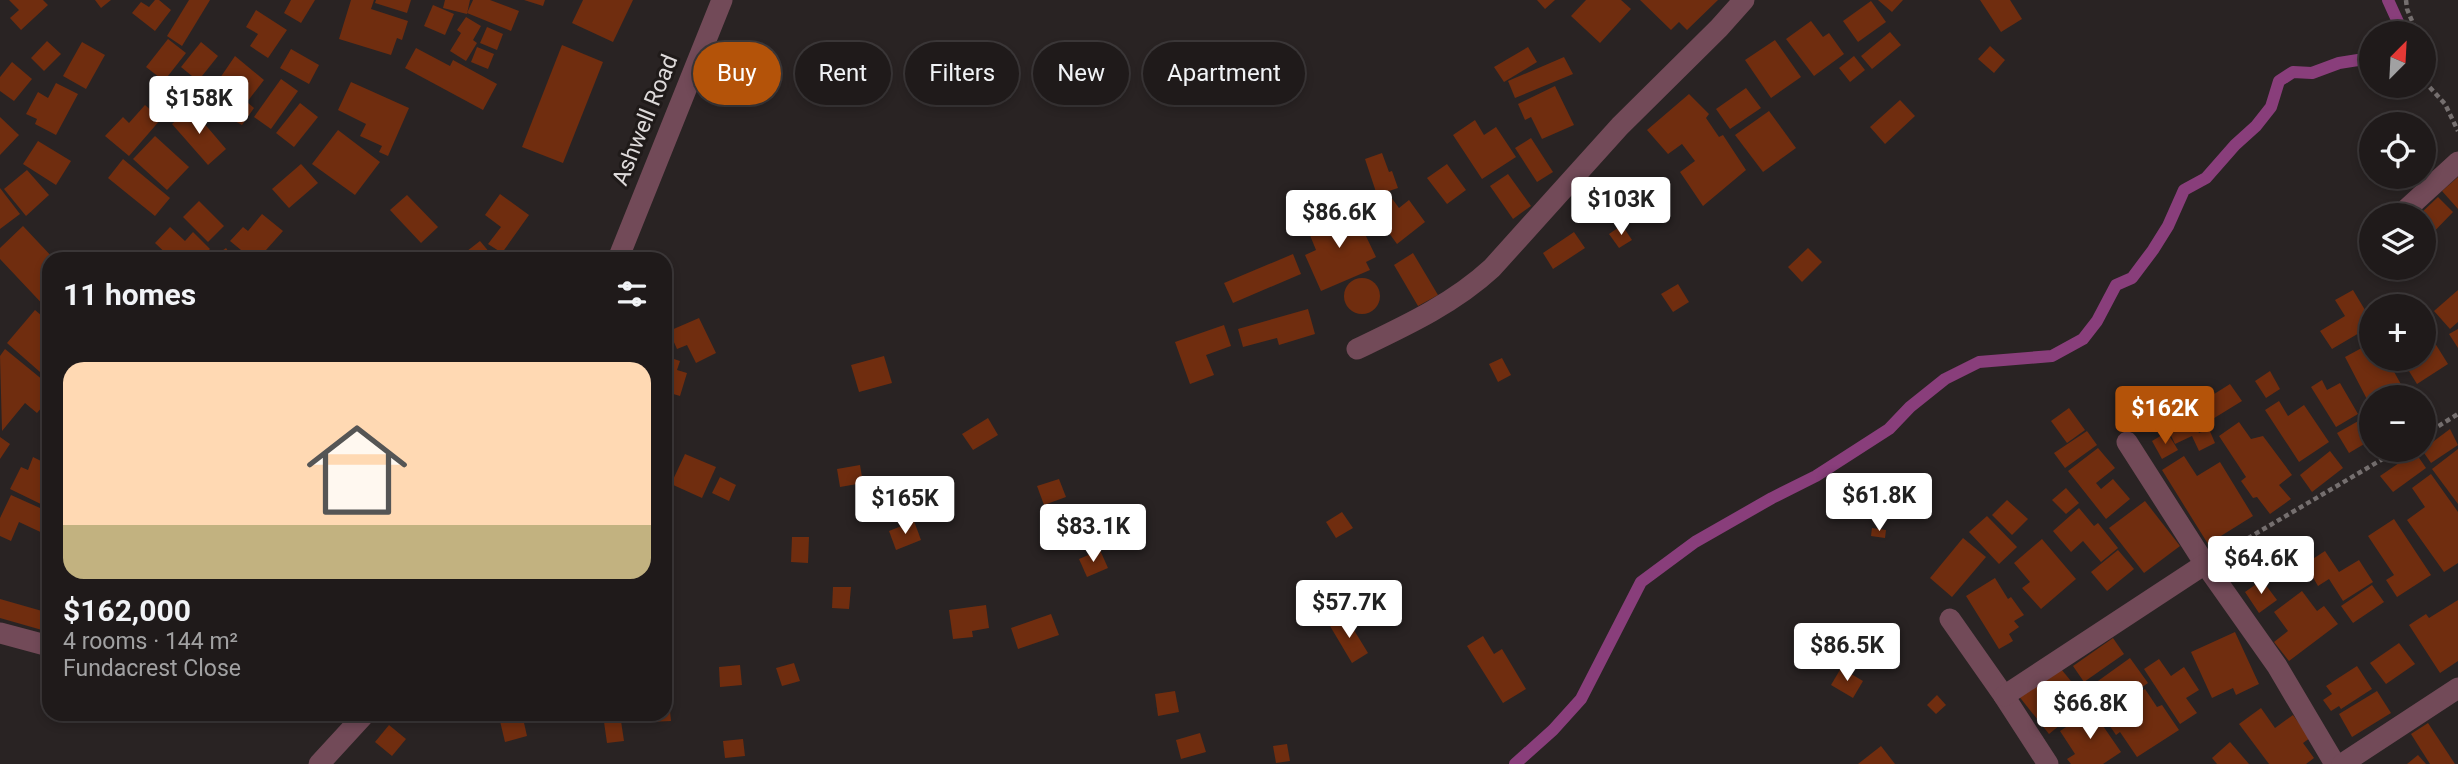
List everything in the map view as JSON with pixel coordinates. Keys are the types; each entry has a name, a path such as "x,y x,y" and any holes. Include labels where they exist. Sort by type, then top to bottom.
{"street":[{"name":"Ashwell Road","path":"621,252 722,0"},
{"path":"1357,349 1408,325 1473,286 1620,126 1720,28 1744,0"},
{"path":"2413,203 2458,162"},
{"path":"2127,442 2205,564 2277,666 2335,764"},
{"path":"2004,696 2205,564"},
{"path":"1950,619 2048,764"},
{"path":"0,633 42,644"},
{"path":"2342,764 2458,688"},
{"path":"319,764 359,721"}],"path":[{"path":"2406,0 2412,21"},
{"path":"2436,94 2445,104 2458,132"},
{"path":"2436,428 2458,414"},
{"path":"2205,564 2378,462"}],"building":[{"path":"9,0 43,0 48,5 21,30 10,18 19,10"},
{"path":"95,0 111,0 101,8"},
{"path":"155,0 159,0 171,10 155,31 132,13 141,2 149,7"},
{"path":"189,0 210,0 182,46 167,36"},
{"path":"291,0 315,0 301,23 284,13"},
{"path":"351,0 374,0 371,9 408,21 402,40 397,38 391,55 339,39"},
{"path":"376,0 411,0 407,13 375,3"},
{"path":"445,0 470,0 467,14 443,8"},
{"path":"473,0 490,0 519,11 511,31 467,13"},
{"path":"524,0 545,0 543,6"},
{"path":"583,0 633,0 613,42 572,23"},
{"path":"1537,0 1555,0 1545,9"},
{"path":"1586,0 1621,0 1631,9 1600,43 1571,16"},
{"path":"1640,0 1718,0 1687,30 1679,22 1671,30"},
{"path":"1878,0 1903,0 1892,12"},
{"path":"1980,0 2010,0 2022,19 2001,32"},
{"path":"1871,1 1886,22 1858,42 1843,21"},
{"path":"433,5 454,14 445,35 424,26"},
{"path":"256,10 287,30 268,58 250,46 258,34 246,27"},
{"path":"466,17 481,26 473,40 477,43 466,61 450,51 461,33 457,30"},
{"path":"1811,21 1823,37 1829,33 1844,54 1814,76 1786,39"},
{"path":"487,27 503,34 497,50 480,43"},
{"path":"1890,32 1901,45 1872,69 1861,56"},
{"path":"168,39 186,53 164,81 146,67"},
{"path":"1775,40 1801,77 1771,98 1745,60"},
{"path":"47,41 61,54 44,71 31,58"},
{"path":"82,42 105,55 86,89 63,76"},
{"path":"201,42 218,56 198,81 181,67"},
{"path":"562,45 603,62 563,163 522,147"},
{"path":"1990,46 2005,60 1994,73 1978,59"},
{"path":"477,47 494,54 488,69 471,62"},
{"path":"1528,47 1537,62 1504,82 1494,67"},
{"path":"416,48 450,66 453,60 497,84 483,110 405,68"},
{"path":"291,49 319,65 309,84 280,68"},
{"path":"235,56 264,80 247,102 254,108 242,125 205,100"},
{"path":"1854,56 1865,70 1850,82 1839,68"},
{"path":"1564,57 1573,74 1515,98 1508,81"},
{"path":"12,62 32,79 14,101 0,91 0,77"},
{"path":"281,79 298,91 271,129 254,117"},
{"path":"351,82 409,108 388,156 379,152 382,146 360,136 366,124 338,110"},
{"path":"56,83 78,94 56,135 35,124 37,119 26,114 38,92 48,98"},
{"path":"1555,86 1574,125 1542,139 1531,117 1525,120 1518,104"},
{"path":"1746,88 1761,108 1730,129 1716,109"},
{"path":"1689,94 1709,114 1706,118 1719,137 1723,135 1746,170 1703,206 1680,172 1695,161 1682,144 1668,154 1647,130"},
{"path":"1900,100 1915,116 1885,144 1870,127"},
{"path":"300,103 318,117 294,147 276,133"},
{"path":"145,105 161,119 129,156 105,136 123,117 129,123"},
{"path":"191,108 226,149 208,165 172,124"},
{"path":"1769,111 1796,148 1763,172 1735,135"},
{"path":"0,117 19,135 0,155"},
{"path":"1475,120 1484,135 1496,127 1516,157 1482,179 1453,135"},
{"path":"338,130 380,162 355,195 312,164"},
{"path":"155,136 189,167 167,190 133,159"},
{"path":"1531,138 1553,172 1537,182 1515,148"},
{"path":"38,141 71,161 56,185 23,164"},
{"path":"1382,153 1398,188 1377,195 1365,159"},
{"path":"123,159 170,198 155,216 108,178"},
{"path":"301,164 318,183 289,208 272,189"},
{"path":"1447,164 1466,190 1447,204 1427,178"},
{"path":"27,170 49,195 26,216 4,189"},
{"path":"1508,174 1531,206 1513,219 1490,186"},
{"path":"2458,177 2458,209 2442,191"},
{"path":"0,188 20,214 0,229"},
{"path":"1388,193 1399,208 1409,200 1425,222 1397,244 1370,207"},
{"path":"500,194 529,215 500,252 488,244 501,227 485,215"},
{"path":"407,195 438,227 421,243 390,210"},
{"path":"2438,197 2453,212 2436,230 2436,203 2432,203"},
{"path":"199,201 224,226 208,242 183,217"},
{"path":"1353,209 1376,257 1366,262 1370,270 1321,291 1305,255 1316,250 1307,228"},
{"path":"262,214 283,231 264,252 243,252 230,241 243,227 248,231"},
{"path":"1622,225 1632,240 1619,248 1609,234"},
{"path":"23,226 47,252 42,252 42,304 0,259 0,248"},
{"path":"170,227 185,241 193,232 210,249 207,252 165,252 155,243"},
{"path":"1574,232 1585,248 1553,269 1543,253"},
{"path":"480,241 489,252 466,252"},
{"path":"1808,248 1822,262 1802,282 1788,267"},
{"path":"1413,253 1438,295 1418,306 1394,265"},
{"path":"1293,254 1301,274 1233,303 1224,283"},
{"path":"1362,278 1375,283 1380,296 1375,309 1362,314 1349,309 1344,296 1349,283"},
{"path":"1678,284 1689,302 1673,312 1661,294"},
{"path":"2353,290 2359,300 2359,333 2332,349 2320,331 2345,316 2335,300"},
{"path":"2458,290 2458,322 2450,329 2436,313 2436,309"},
{"path":"1308,309 1315,334 1279,345 1277,338 1243,347 1238,329"},
{"path":"35,310 42,316 40,372 7,343"},
{"path":"699,318 716,353 696,363 687,345 677,349 672,330"},
{"path":"1224,325 1231,346 1206,355 1214,375 1190,384 1175,342"},
{"path":"2458,329 2458,348 2449,334"},
{"path":"2436,345 2448,364 2417,384 2409,371 2436,371"},
{"path":"5,349 42,379 42,407 37,413 25,403 2,431 0,356"},
{"path":"2359,349 2359,371 2394,371 2401,385 2360,385 2345,357"},
{"path":"884,356 892,383 859,392 851,365"},
{"path":"672,358 680,361 677,370 687,373 680,396 672,394"},
{"path":"1502,358 1511,375 1498,382 1489,364"},
{"path":"2270,371 2280,389 2266,398 2255,381"},
{"path":"2322,380 2327,390 2340,383 2358,414 2336,427 2311,387"},
{"path":"2230,384 2242,401 2211,420 2200,403"},
{"path":"2279,401 2288,416 2304,405 2329,442 2299,462 2265,410"},
{"path":"2200,407 2208,425 2197,429 2199,433 2209,429 2215,443 2199,451 2192,436 2175,444 2165,423"},
{"path":"2069,408 2085,430 2067,443 2051,421"},
{"path":"988,418 998,435 973,450 962,434"},
{"path":"2359,421 2359,447 2349,453 2337,433"},
{"path":"2239,422 2251,439 2263,436 2292,475 2279,485 2291,499 2270,514 2257,497 2253,498 2241,481 2246,477 2219,436"},
{"path":"2450,429 2458,445 2436,460 2436,440"},
{"path":"2087,431 2097,445 2065,468 2054,453"},
{"path":"2167,432 2178,450 2162,459 2152,441"},
{"path":"0,437 10,444 0,459"},
{"path":"2098,448 2115,468 2096,483 2101,489 2113,479 2130,499 2106,519 2068,471"},
{"path":"2458,449 2458,504 2432,469"},
{"path":"2330,451 2343,468 2312,492 2300,475"},
{"path":"685,454 716,467 702,498 672,484"},
{"path":"2184,456 2197,476 2220,462 2253,516 2208,544 2162,470"},
{"path":"33,457 42,462 42,505 10,489 21,467 28,470"},
{"path":"2400,462 2422,462 2426,468 2393,492 2380,476"},
{"path":"860,465 863,483 840,487 837,469"},
{"path":"2431,474 2458,512 2458,563 2444,572 2407,520 2425,507 2412,488"},
{"path":"720,477 736,485 729,501 712,493"},
{"path":"1059,479 1066,497 1044,505 1037,486"},
{"path":"2066,488 2079,503 2066,514 2052,500"},
{"path":"11,495 42,509 42,533 19,522 11,541 0,536 0,518"},
{"path":"2007,500 2028,519 2012,535 1992,515"},
{"path":"2145,501 2180,546 2144,573 2109,528"},
{"path":"2079,508 2094,526 2098,523 2118,548 2101,562 2083,541 2071,552 2053,531"},
{"path":"1342,512 1353,528 1336,538 1326,522"},
{"path":"1987,516 2017,547 1999,564 1969,532"},
{"path":"2394,519 2431,575 2397,597 2386,580 2394,575 2368,536"},
{"path":"914,521 921,540 896,550 889,531"},
{"path":"1872,528 1886,530 1885,538 1871,536"},
{"path":"792,537 809,537 808,563 791,562"},
{"path":"1963,538 1986,557 1952,597 1930,578"},
{"path":"2042,539 2076,579 2041,609 2022,588 2030,582 2014,563"},
{"path":"1100,550 1108,568 1087,577 1079,559"},
{"path":"2118,550 2134,569 2107,591 2091,572"},
{"path":"2325,551 2339,572 2359,560 2373,582 2343,601 2329,579 2318,586 2305,564"},
{"path":"1995,578 2008,599 2011,597 2024,615 2014,621 2019,627 2009,634 2013,641 1999,649 1966,596"},
{"path":"2262,580 2277,600 2259,613 2245,592"},
{"path":"2372,585 2384,602 2353,623 2341,606"},
{"path":"833,587 851,587 849,609 832,608"},
{"path":"2302,591 2317,611 2324,606 2338,624 2289,661 2274,642 2288,631 2274,612"},
{"path":"0,599 42,611 42,630 0,618"},
{"path":"2458,600 2458,661 2440,673 2409,625 2426,614 2429,618"},
{"path":"986,605 989,628 972,631 973,637 953,639 949,610"},
{"path":"1051,614 1059,635 1018,649 1011,628"},
{"path":"1346,617 1368,653 1352,663 1330,626"},
{"path":"2235,632 2259,684 2236,695 2233,688 2212,698 2191,652"},
{"path":"1483,636 1494,654 1502,649 1526,689 1503,703 1467,646"},
{"path":"2113,638 2124,654 2084,682 2073,666"},
{"path":"2399,643 2415,664 2386,684 2370,663"},
{"path":"2130,658 2148,683 2132,694 2129,690 2099,711 2084,691"},
{"path":"2159,659 2171,676 2184,667 2199,690 2186,698 2197,713 2180,724 2144,669"},
{"path":"794,663 800,681 782,686 776,668"},
{"path":"2057,664 2088,702 2049,734 2018,695"},
{"path":"740,665 742,685 720,687 719,667"},
{"path":"2357,666 2372,689 2341,709 2339,706 2331,711 2323,700 2332,694 2326,686"},
{"path":"1841,668 1863,681 1853,698 1831,685"},
{"path":"2145,689 2157,707 2162,705 2179,730 2137,757 2120,732 2116,735 2103,716"},
{"path":"1175,691 1179,712 1158,716 1155,694"},
{"path":"2377,691 2391,713 2352,737 2339,714"},
{"path":"1937,695 1946,705 1936,714 1927,705"},
{"path":"2261,708 2275,728 2293,715 2310,738 2303,743 2314,758 2306,764 2269,764 2239,724"},
{"path":"2092,710 2121,752 2103,764 2071,764 2067,759 2075,754 2060,731"},
{"path":"500,721 524,721 527,736 505,742"},
{"path":"621,721 624,741 607,743 604,722"},
{"path":"2428,723 2455,764 2430,764 2411,734"},
{"path":"389,725 406,739 392,756 375,742"},
{"path":"1200,733 1206,752 1181,759 1176,740"},
{"path":"743,739 745,756 725,758 723,741"},
{"path":"2230,742 2249,764 2217,764 2212,758"},
{"path":"1287,744 1290,761 1276,763 1273,746"},
{"path":"1881,746 1895,764 1858,764"},
{"path":"2418,755 2426,764 2407,764"}],"waterway":[{"path":"2388,0 2398,21"},
{"path":"1515,764 1553,730 1581,699 1641,582 1695,542 1816,476 1889,429 1910,407 1945,379 1979,362 2052,356 2083,339 2097,321 2116,285 2132,278 2153,250 2168,226 2184,190 2206,178 2256,126 2271,107 2279,81 2293,72 2312,73 2339,63 2359,60"}]}
